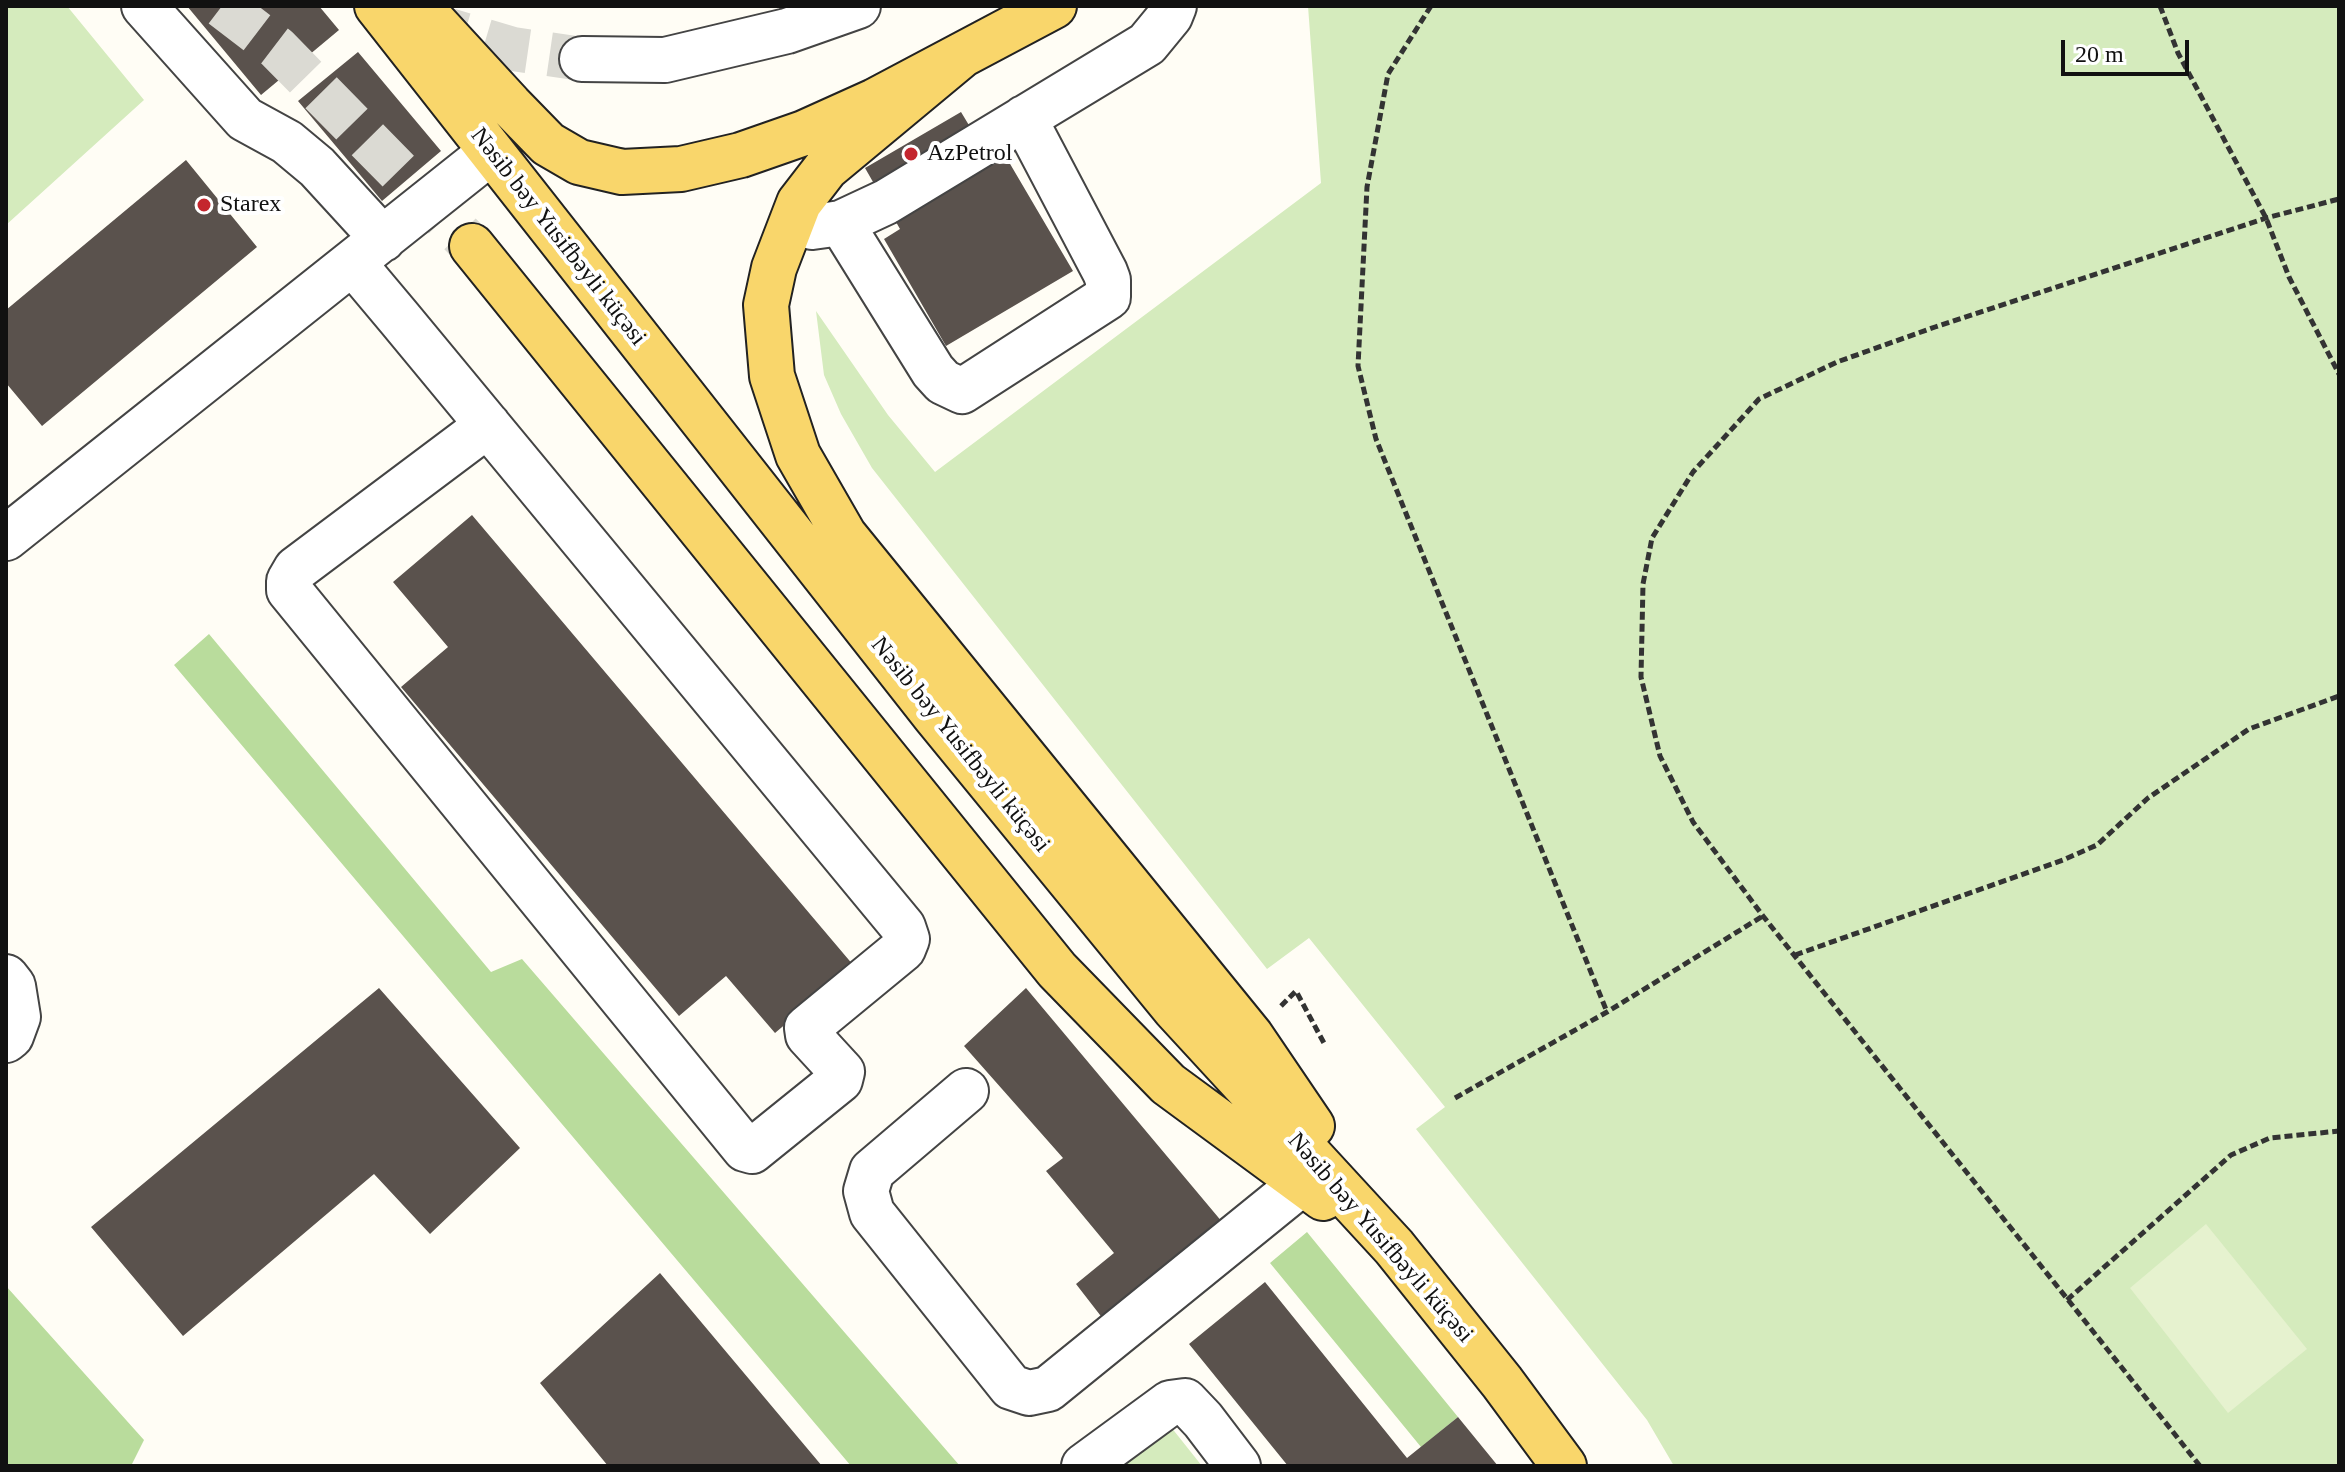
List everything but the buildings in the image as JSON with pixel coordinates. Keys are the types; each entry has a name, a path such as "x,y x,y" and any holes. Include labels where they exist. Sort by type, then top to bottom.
{"main road":[{"name":"Nəsib bəy Yusifbəyli küçəsi","path":"377,6 935,716 1175,1009 1394,1247 1502,1382 1564,1466"},
{"path":"419,6 548,144 579,162 622,172 681,169 741,155 804,133 875,101 1054,6"},
{"path":"962,55 826,168 799,203 786,232 766,305 772,376 798,455 844,535 1251,1036 1394,1247"},
{"path":"472,246 1057,970 1168,1084 1394,1247"}],"street":[{"path":"144,6 245,119 287,142 317,167 368,251 488,425 903,927 907,939 903,949 807,1028 808,1035 842,1072 840,1080 752,1151 745,1149 289,590 289,581 296,569 488,425"},
{"path":"582,59 665,60 787,31 858,6"},
{"path":"786,232 841,223 886,202 1147,44 1170,16 1174,6"},
{"path":"841,223 933,371 943,382 962,391 1108,297 1105,272 1024,118"},
{"path":"6,538 491,152"},
{"path":"6,977 13,986 18,1017 11,1036 6,1040"},
{"path":"966,1091 872,1171 866,1191 872,1213 991,1363 1011,1387 1029,1393 1048,1389 1302,1183"},
{"path":"1084,1466 1170,1403 1185,1401 1238,1466"}],"path":[{"path":"1431,6 1388,74 1367,187 1358,366 1376,439 1607,1012"},
{"path":"2160,6 2178,53 2266,218 2289,277 2339,374"},
{"path":"2200,1466 1763,916 1693,822 1660,756 1641,677 1643,584 1652,538 1693,472 1759,399 1837,362 2266,218 2339,199"},
{"path":"1795,955 2063,860 2097,845 2148,798 2249,729 2339,696"},
{"path":"1455,1098 1607,1012 1763,916"},
{"path":"1296,991 1325,1045"},
{"path":"2067,1300 2231,1155 2270,1138 2339,1131"}],"green space":[{"path":"6,6 67,6 144,100 6,225"},
{"path":"1308,6 2339,6 2339,1466 1674,1466 1647,1420 1416,1129 1445,1107 1309,938 1267,969 872,468 841,414 824,375 816,311 888,415 935,472 1321,183"},
{"path":"209,634 491,972 522,959 960,1466 851,1466 174,665"},
{"path":"2206,1224 2307,1349 2228,1413 2130,1288"},
{"path":"1307,1232 1458,1417 1421,1447 1270,1263"},
{"path":"6,1286 144,1440 131,1466 6,1466"},
{"path":"1167,1422 1202,1466 1110,1466"}],"tunnel":[{"path":"222,6 277,48 472,246"},
{"path":"422,22 513,49 582,59"}],"place":[{"name":"AzPetrol","path":"911,154"},
{"name":"Starex","path":"204,205"}]}
